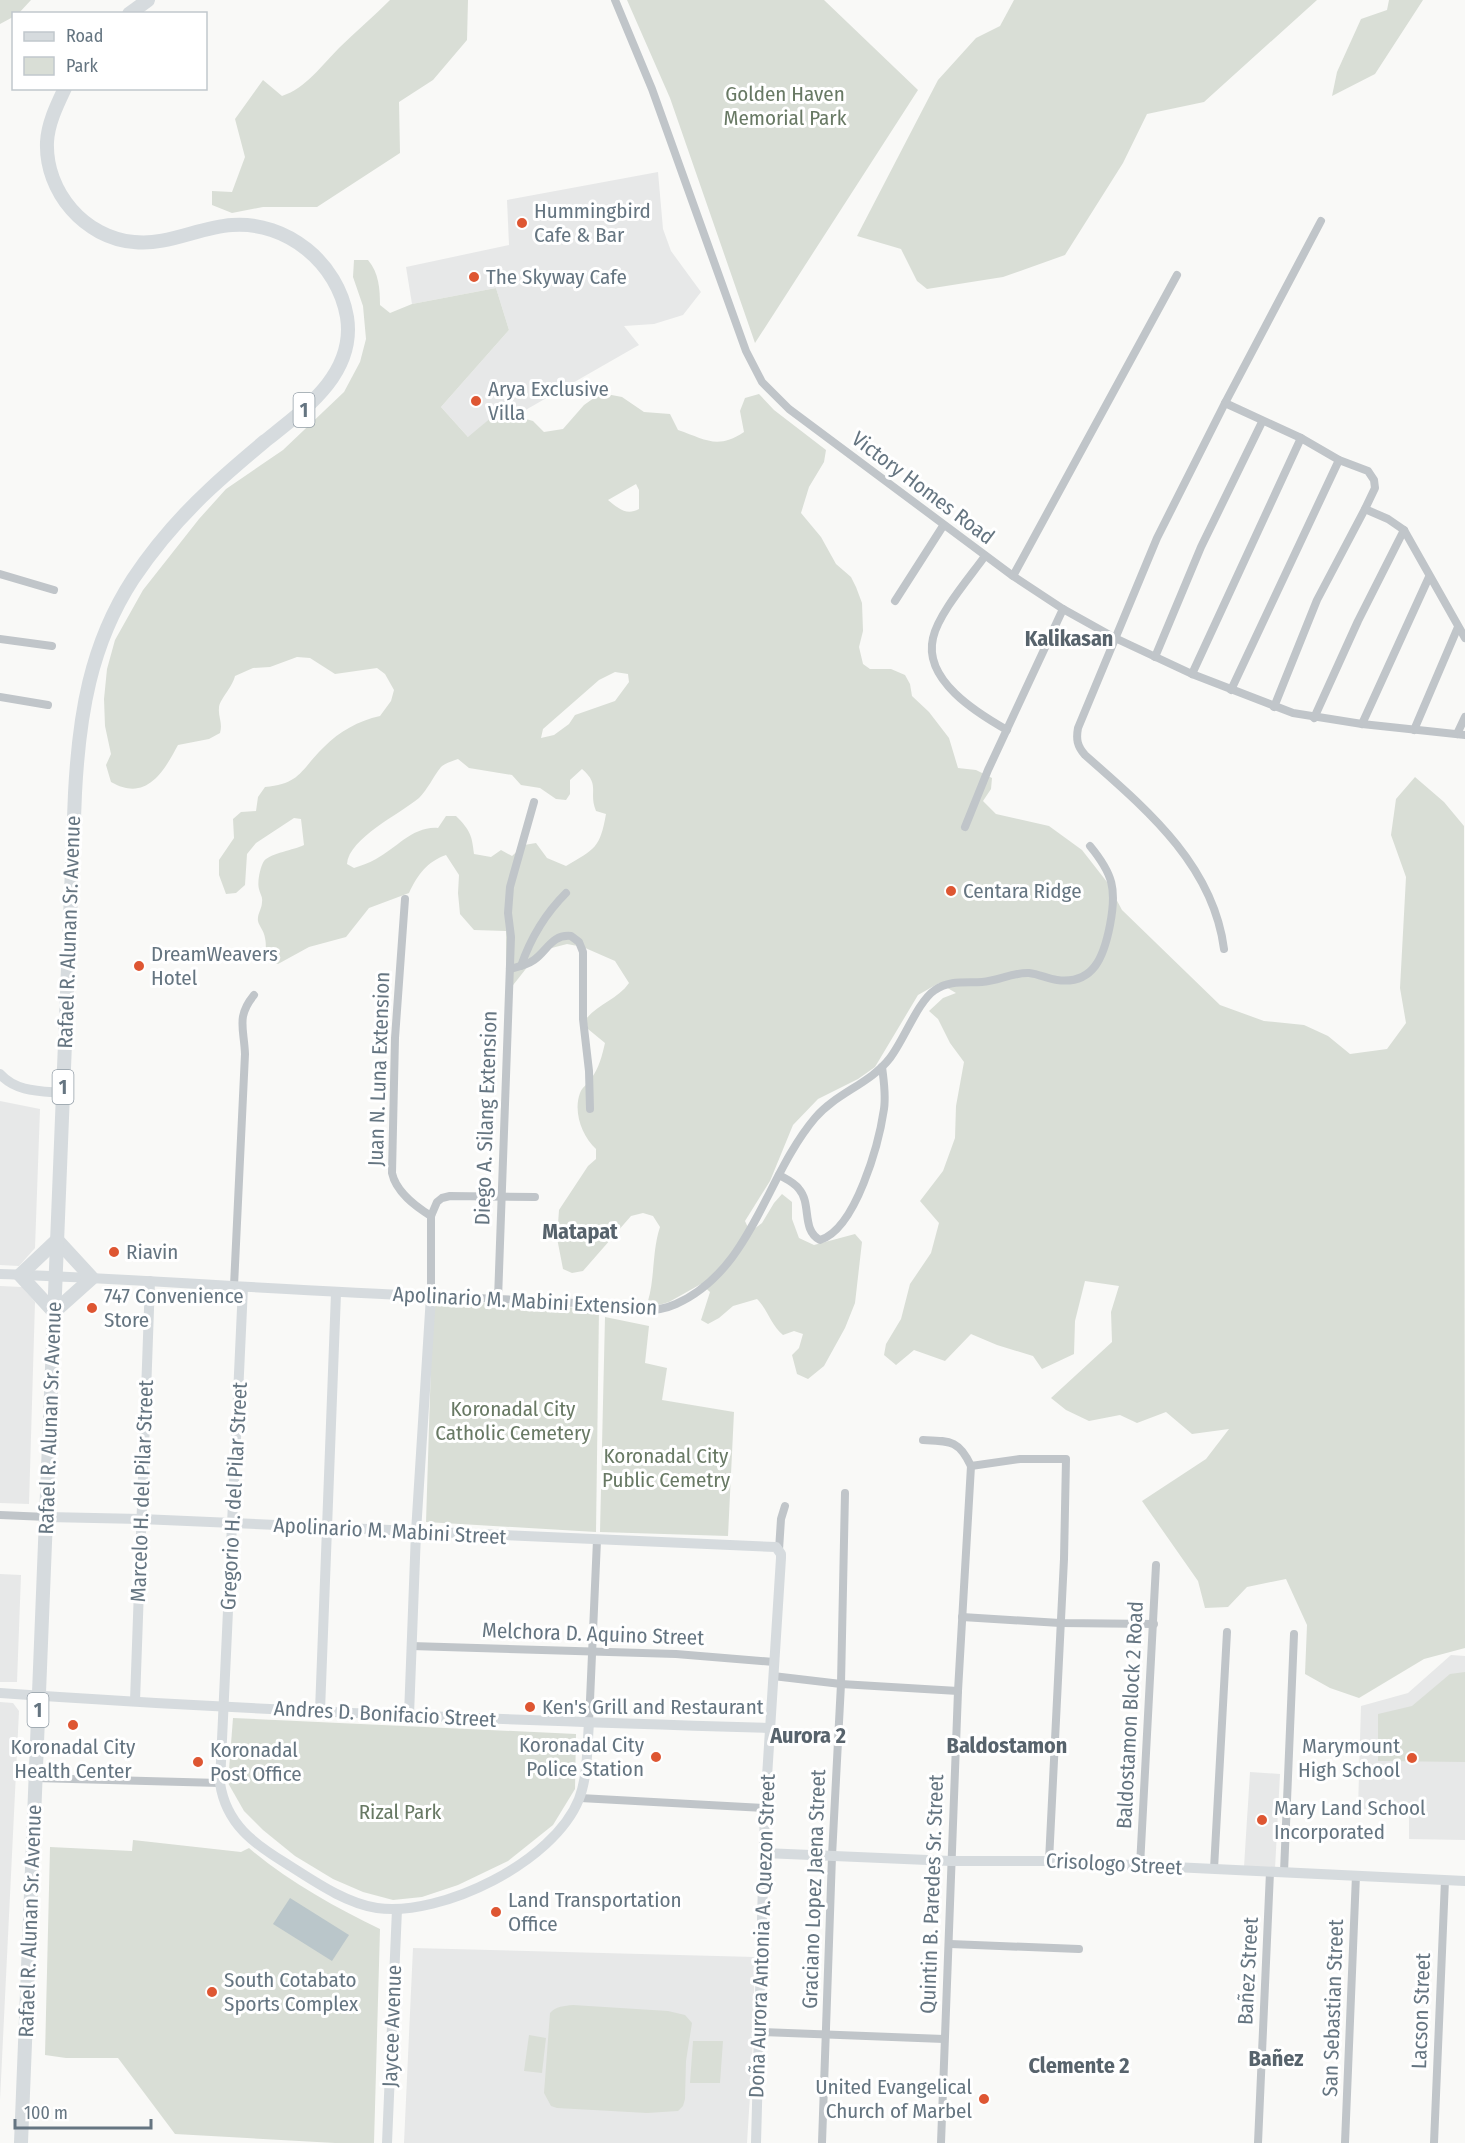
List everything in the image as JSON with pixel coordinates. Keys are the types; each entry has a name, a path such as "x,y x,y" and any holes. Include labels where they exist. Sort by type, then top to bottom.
{"highway":[{"path":"132,12 148,0"},
{"name":"Rafael R. Alunan Sr. Avenue","path":"21,2143 80,725 101,642 132,581 175,523 210,489 306,408 325,388 345,353 348,336 347,318 342,300 328,271 310,251 284,235 251,225 232,225 136,243 104,234 83,220 64,202 56,187 48,158 48,133 64,90"},
{"path":"57,1240 92,1278 54,1312 20,1275 57,1240"}],"street":[{"name":"Victory Homes Road","path":"615,0 652,89 738,328 758,374 789,409 1013,576 1063,609 1115,638 1192,675 1274,707 1314,718 1461,735"},
{"path":"1224,950 1213,906 1181,850 1156,820 1078,748 1076,737 1157,538 1321,221"},
{"path":"1013,576 1177,275"},
{"path":"1225,403 1301,438 1339,460 1368,471 1374,480 1375,488 1317,600 1274,707"},
{"path":"1155,657 1201,548 1262,422"},
{"path":"1192,675 1301,438"},
{"path":"1231,690 1339,460"},
{"path":"1365,509 1388,519 1404,530 1465,638"},
{"path":"895,601 943,525"},
{"path":"1314,718 1366,603 1404,530"},
{"path":"985,556 943,616 933,639 932,648 934,660 940,672 958,697 979,714 1007,730"},
{"path":"0,574 54,590"},
{"path":"1362,724 1429,577"},
{"path":"965,827 1063,609"},
{"path":"1414,730 1458,627"},
{"path":"0,639 52,646"},
{"path":"0,697 48,705"},
{"path":"1461,735 1465,717"},
{"name":"Diego A. Silang Extension","path":"498,1299 511,937 508,902 510,887 534,802"},
{"name":"Apolinario M. Mabini Extension","path":"0,1274 336,1293 498,1299 602,1305 655,1311 673,1305 696,1294 715,1278 734,1255 800,1139 816,1117 831,1103 882,1067 902,1040 927,998 935,990 946,984 997,980 1028,973 1071,981 1084,978 1093,970 1101,957 1109,933 1115,903 1114,886 1109,873 1090,846"},
{"path":"521,966 541,921 566,893"},
{"name":"Juan N. Luna Extension","path":"405,899 395,1038 392,1173 395,1183 407,1197 430,1216"},
{"path":"510,969 535,959 560,936 571,936 582,946 583,1019 589,1071 590,1109"},
{"path":"239,1286 245,1065 242,1019 243,1012 254,995"},
{"path":"779,1175 799,1188 805,1198 809,1228 814,1236 820,1240 829,1237 842,1226 852,1210 877,1140 884,1109 885,1089 882,1067"},
{"path":"0,1074 12,1085 20,1088 63,1093"},
{"path":"409,1715 416,1532 431,1296 430,1216 432,1208 442,1198 450,1196 535,1197"},
{"name":"Marcelo H. del Pilar Street","path":"135,1701 150,1281"},
{"name":"Gregorio H. del Pilar Street","path":"239,1286 232,1524 220,1784 222,1798 228,1812 239,1827 262,1848 322,1885 352,1900 375,1907 397,1910 422,1907 450,1899 483,1886 521,1864 559,1831 580,1798"},
{"path":"320,1711 336,1293"},
{"path":"923,1440 954,1443 966,1455 971,1466 1020,1459 1066,1459 1065,1548 1049,1861"},
{"name":"Quintin B. Paredes Sr. Street","path":"941,2143 958,1691 971,1466"},
{"name":"Graciano Lopez Jaena Street","path":"822,2143 832,1856 842,1684 845,1493"},
{"path":"779,1550 781,1519 785,1506"},
{"name":"Apolinario M. Mabini Street","path":"0,1515 772,1546 779,1550"},
{"path":"597,1539 589,1723 585,1772 580,1798 765,1808"},
{"name":"Doña Aurora Antonia A. Quezon Street","path":"756,2143 765,1808 781,1558 779,1550"},
{"name":"Baldostamon Block 2 Road","path":"1140,1866 1156,1565"},
{"path":"962,1617 1060,1623 1154,1624"},
{"path":"1214,1869 1227,1632"},
{"path":"1284,1872 1294,1634"},
{"name":"Melchora D. Aquino Street","path":"411,1646 593,1650 774,1662"},
{"path":"773,1676 842,1684 958,1691"},
{"name":"Andres D. Bonifacio Street","path":"0,1693 320,1711 589,1723 770,1728"},
{"path":"35,1778 220,1784"},
{"name":"Crisologo Street","path":"764,1853 951,1861 1049,1861 1465,1881"},
{"name":"Bañez Street","path":"1258,2143 1270,1872"},
{"name":"San Sebastian Street","path":"1345,2143 1356,1875"},
{"name":"Lacson Street","path":"1434,2143 1445,1880"},
{"name":"Jaycee Avenue","path":"387,2143 397,1910"},
{"path":"950,1944 1079,1949"},
{"path":"760,2032 944,2039"}],"shaded area":[{"path":"658,172 663,229 671,251 701,292 683,315 654,324 624,326 639,345 522,412 506,404 469,438 441,407 509,330 496,288 412,304 406,267 509,245 507,200"},
{"path":"0,1101 40,1109 35,1248 19,1266 0,1265"},
{"path":"0,1286 22,1287 35,1302 29,1504 0,1503"},
{"path":"0,1574 21,1575 17,1682 0,1682"},
{"name":"Marymount High School","path":"1451,1655 1465,1656 1465,1840 1409,1839 1409,1811 1358,1809 1361,1706 1408,1693"},
{"path":"0,1702 13,1703 19,1711 0,2100"},
{"name":"Mary Land School Incorporated","path":"1250,1772 1280,1774 1275,1869 1244,1867"},
{"path":"290,1898 349,1935 332,1961 273,1924"},
{"path":"413,1948 755,1957 747,2143 404,2143"}],"green space":[{"path":"0,0 31,0 20,12 12,12 12,18 0,24"},
{"path":"390,0 468,0 467,40 433,80 399,102 400,153 317,207 263,207 232,213 212,205 212,191 232,192 245,157 235,119 263,80 282,96 298,88"},
{"name":"Golden Haven Memorial Park","path":"627,0 824,0 918,90 755,343 670,98"},
{"path":"1014,0 1317,0 1204,102 1147,114 1123,163 1065,255 1003,277 927,289 917,281 901,249 857,236 938,80 976,38 1000,26"},
{"path":"1389,0 1423,0 1375,74 1332,96 1337,72 1361,19 1387,10"},
{"path":"354,260 368,260 377,276 380,305 390,313 412,304 496,288 509,330 441,407 468,437 499,411 533,421 544,432 563,429 584,405 601,393 622,397 644,412 670,414 678,430 711,441 726,441 744,432 740,411 745,398 759,394 774,410 826,450 824,462 809,487 801,513 821,537 836,564 851,577 856,587 862,603 863,631 859,647 863,664 870,669 891,669 905,675 910,684 912,696 929,712 949,738 958,768 976,770 992,778 991,789 983,801 996,814 1049,826 1082,850 1107,882 1122,910 1220,1005 1264,1021 1304,1025 1328,1036 1350,1054 1387,1049 1406,1023 1400,988 1406,877 1391,835 1396,799 1415,777 1444,802 1464,826 1465,1648 1424,1659 1359,1698 1330,1688 1305,1674 1307,1625 1286,1579 1247,1587 1228,1607 1205,1608 1198,1581 1142,1501 1206,1459 1229,1429 1192,1434 1166,1412 1137,1423 1120,1415 1089,1421 1066,1410 1051,1398 1112,1342 1111,1312 1119,1286 1085,1281 1075,1321 1074,1354 1042,1369 1033,1356 971,1334 945,1361 914,1350 896,1365 884,1355 886,1344 901,1319 910,1284 931,1253 939,1223 920,1201 943,1171 955,1138 956,1106 964,1062 950,1043 938,1019 929,1011 943,998 956,993 939,983 918,995 875,1067 858,1079 818,1099 793,1125 770,1181 745,1221 750,1232 762,1223 782,1194 792,1202 792,1219 799,1238 814,1245 855,1234 862,1242 855,1303 845,1328 824,1366 808,1379 797,1374 792,1355 799,1348 803,1334 794,1331 783,1335 775,1327 757,1299 733,1306 708,1324 701,1320 710,1292 701,1284 669,1302 652,1307 648,1301 660,1227 653,1216 643,1213 631,1216 583,1271 572,1273 563,1269 557,1238 559,1210 588,1166 596,1159 596,1149 580,1123 578,1100 581,1091 596,1071 605,1043 588,1029 586,1019 629,983 615,961 583,947 567,944 540,951 506,994 506,931 474,930 460,914 459,875 446,855 433,861 424,870 409,893 369,908 346,937 309,947 278,964 269,960 266,941 258,921 262,900 258,886 260,871 267,858 304,845 301,819 294,818 256,843 247,854 245,885 236,893 226,894 219,875 219,860 234,838 233,819 241,812 256,811 258,797 265,787 286,783 293,779 343,731 380,716 391,701 394,690 385,674 377,668 335,674 310,658 297,657 270,667 253,668 235,676 221,701 220,733 209,739 178,745 159,774 152,782 144,786 134,789 111,782 106,765 111,754 105,726 104,699 107,669 115,640 143,590 199,519 226,489 283,450 344,392 360,362 366,339 363,306 353,277","holes":["636,484 639,490 639,509 626,511 608,500","615,672 628,674 629,682 615,701 575,715 569,724 554,735 541,738 543,729 599,680","458,759 469,768 512,775 521,785 540,788 556,799 566,800 570,794 570,780 582,769 593,784 596,811 606,814 598,841 590,851 566,866 547,858 536,843 524,845 512,856 501,850 491,857 474,854 470,833 456,816 446,816 438,828 421,830 373,860 354,868 347,864 356,845 377,827 419,798 441,767"]},
{"name":"Koronadal City Catholic Cemetery","path":"433,1300 599,1309 596,1532 426,1522"},
{"name":"Koronadal City Public Cemetry","path":"605,1317 649,1326 645,1363 667,1368 662,1400 734,1412 728,1536 600,1532"},
{"path":"1465,1672 1465,1762 1378,1761 1378,1714 1412,1706 1450,1674"},
{"name":"Rizal Park","path":"233,1718 576,1734 575,1789 553,1825 508,1861 458,1885 422,1897 393,1900 363,1892 333,1879 295,1856 244,1811 228,1783"},
{"name":"South Cotabato Sports Complex","path":"133,1840 241,1852 249,1848 312,1893 380,1929 374,2143 175,2134 118,2058 66,2058 45,2055 50,1847 132,1851"},
{"path":"563,2006 668,2011 685,2015 692,2023 686,2061 683,2106 678,2111 647,2113 551,2106 544,2093 550,2013"},
{"path":"529,2035 546,2038 542,2073 524,2071"},
{"path":"693,2041 723,2041 720,2083 690,2083"}],"place":[{"name":"Hummingbird Cafe & Bar","path":"522,223"},
{"name":"The Skyway Cafe","path":"474,277"},
{"name":"Arya Exclusive Villa","path":"476,401"},
{"name":"Centara Ridge","path":"951,891"},
{"name":"DreamWeavers Hotel","path":"139,966"},
{"name":"Riavin","path":"114,1252"},
{"name":"747 Convenience Store","path":"92,1308"},
{"name":"Ken's Grill and Restaurant","path":"530,1707"},
{"name":"Koronadal City Health Center","path":"73,1725"},
{"name":"Koronadal City Police Station","path":"656,1757"},
{"name":"Marymount High School","path":"1412,1758"},
{"name":"Koronadal Post Office","path":"198,1762"},
{"name":"Mary Land School Incorporated","path":"1262,1820"},
{"name":"Land Transportation Office","path":"496,1912"},
{"name":"South Cotabato Sports Complex","path":"212,1992"},
{"name":"United Evangelical Church of Marbel","path":"984,2099"}],"district":[{"name":"Kalikasan","path":"1069,638"},
{"name":"Matapat","path":"580,1231"},
{"name":"Aurora 2","path":"808,1735"},
{"name":"Baldostamon","path":"1007,1745"},
{"name":"Bañez","path":"1276,2058"},
{"name":"Clemente 2","path":"1079,2065"}]}
